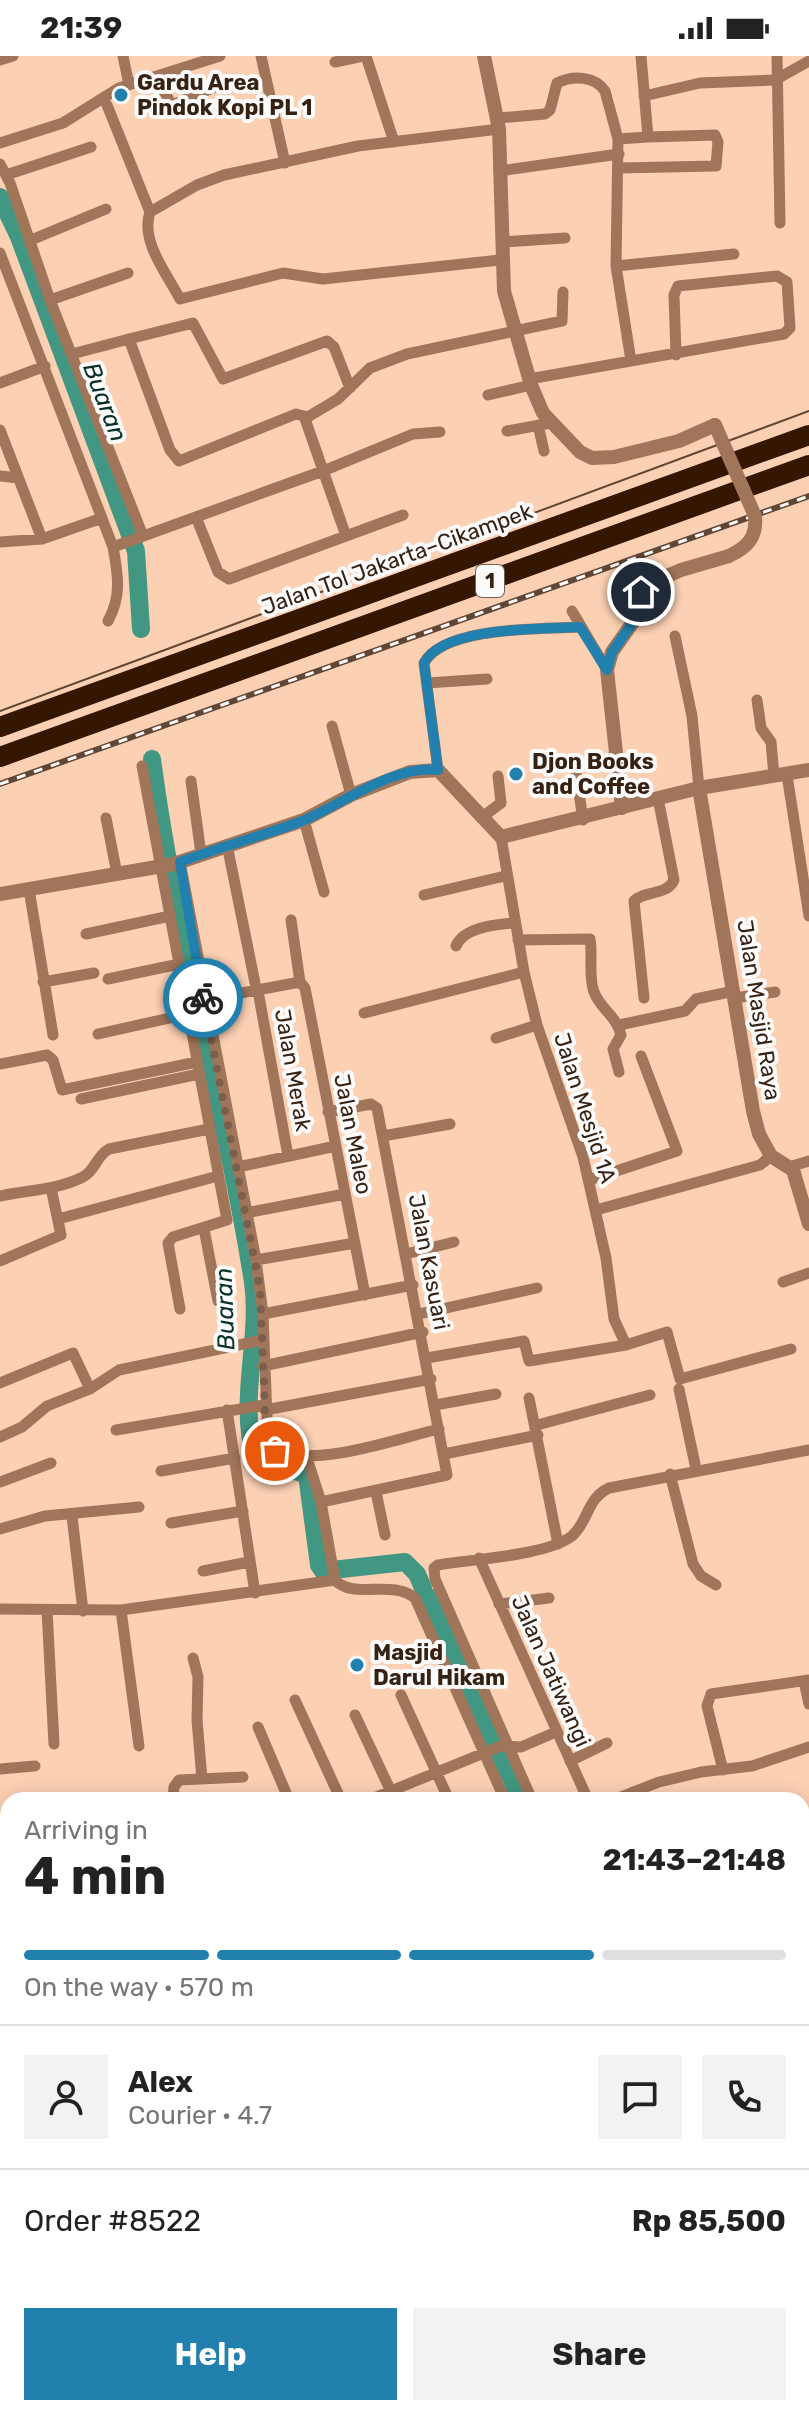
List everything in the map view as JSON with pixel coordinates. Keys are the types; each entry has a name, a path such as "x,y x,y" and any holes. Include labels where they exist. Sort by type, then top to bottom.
{"highway":[{"name":"Jalan Tol Jakarta–Cikampek","path":"0,727 809,435"},
{"name":"1","path":"0,757 809,465"}],"street":[{"path":"0,60 13,56"},
{"path":"123,56 129,85"},
{"path":"0,143 63,123 103,97 129,85 220,56"},
{"path":"261,56 285,163"},
{"path":"335,62 364,56 394,142"},
{"path":"484,56 498,124 500,260 504,291 544,424 544,451"},
{"path":"641,56 648,137"},
{"path":"777,56 775,80 780,223"},
{"path":"644,96 700,83 775,80 809,61"},
{"path":"156,78 172,105 220,85"},
{"path":"150,212 211,178 545,114 550,110 557,83 588,79 601,85 605,91 618,139 616,266 631,361"},
{"path":"107,105 150,212 148,233 180,299 283,273 323,279 500,260"},
{"path":"618,139 715,135 718,142 716,166 619,168"},
{"path":"91,147 5,177 140,536"},
{"path":"499,171 619,154"},
{"path":"31,240 106,209"},
{"path":"502,242 565,238"},
{"path":"0,253 102,518 116,546 118,596 108,621"},
{"path":"616,266 734,254"},
{"path":"50,300 128,273"},
{"path":"488,395 530,382 631,361 676,355 784,334 790,328 787,282 777,276 678,286 674,295 676,355"},
{"path":"306,418 350,388 370,368 407,354 562,321 563,292"},
{"path":"72,354 193,323 223,379 327,341 333,343 350,388"},
{"path":"129,339 170,450 179,461 296,414 306,418"},
{"path":"0,383 45,366"},
{"path":"306,418 346,536"},
{"path":"507,431 544,424 580,452 602,458 679,441 715,425 755,516 756,530 743,549 681,570 653,582 641,592 636,618 612,652 607,670 622,808"},
{"path":"0,430 42,539"},
{"path":"116,546 323,471 413,434 440,432"},
{"path":"0,476 18,478"},
{"path":"196,517 218,572 229,579 403,515"},
{"path":"0,542 42,539 102,518"},
{"path":"572,611 607,670"},
{"path":"580,627 482,634 441,647 424,663 438,770 501,837 583,820 699,788 809,770"},
{"path":"675,636 692,716 699,788"},
{"path":"427,683 487,679"},
{"path":"757,700 761,728 771,742 804,855 809,912"},
{"path":"332,726 351,795"},
{"path":"142,766 204,1000 204,1040 198,1068 227,1220 173,1237 168,1243 180,1309"},
{"path":"0,894 169,865 304,820 351,795 410,772 438,770"},
{"path":"576,772 583,820"},
{"path":"481,818 501,803 498,776"},
{"path":"191,781 201,854"},
{"name":"Jalan Masjid Raya","path":"699,788 753,1111 759,1134 771,1156"},
{"path":"644,998 634,901 667,889 674,880 658,798"},
{"path":"106,818 117,874"},
{"path":"304,820 324,892"},
{"name":"Jalan Mesjid 1A","path":"501,837 513,923 537,1025 559,1080 596,1210 760,1165 771,1156"},
{"name":"Jalan Merak","path":"227,845 288,1156"},
{"path":"169,865 170,916 188,1014 204,1040 238,1167 256,1260 263,1314 256,1342 263,1366 256,1408 268,1444 288,1455 307,1458 439,1429"},
{"path":"424,895 505,876"},
{"path":"29,889 53,1035"},
{"path":"86,934 170,916"},
{"name":"Jalan Maleo","path":"291,920 300,982 305,988 365,1295"},
{"path":"456,946 460,937 468,933 513,923"},
{"path":"518,940 590,939 592,987 598,1003 614,1015 619,1025 621,1040 614,1043 613,1049 619,1072"},
{"path":"108,979 179,964"},
{"path":"364,1013 524,972"},
{"path":"43,982 94,973"},
{"path":"204,1000 256,987 300,982"},
{"path":"619,1025 685,1011 696,999 775,992"},
{"path":"98,1034 188,1014"},
{"path":"496,1038 537,1025"},
{"path":"0,1064 47,1055 53,1060 62,1090 198,1068"},
{"path":"589,1180 677,1151 641,1056"},
{"path":"81,1099 198,1068"},
{"name":"Jalan Kasuari","path":"328,1112 374,1105 423,1332 447,1475 376,1492"},
{"path":"383,1136 450,1124"},
{"path":"0,1196 51,1188 84,1177 93,1169 99,1155 109,1149 209,1129"},
{"path":"238,1167 336,1146"},
{"path":"771,1156 789,1167 809,1224"},
{"path":"789,1167 809,1161"},
{"path":"58,1219 115,1201 218,1176"},
{"path":"0,1261 58,1238 62,1232 51,1188"},
{"path":"246,1213 345,1194"},
{"path":"596,1210 614,1319 626,1345"},
{"path":"204,1229 218,1301"},
{"path":"406,1254 454,1242"},
{"path":"256,1260 355,1243"},
{"path":"783,1282 809,1273"},
{"path":"263,1314 413,1285"},
{"path":"419,1314 537,1288"},
{"path":"263,1366 423,1332"},
{"path":"427,1358 524,1341 529,1361 626,1345 667,1332 680,1379 791,1349"},
{"path":"0,1437 22,1427 47,1406 90,1389 107,1376 132,1365 256,1342"},
{"path":"0,1383 73,1353 90,1389"},
{"path":"116,1430 431,1379"},
{"path":"679,1389 696,1469"},
{"path":"435,1405 496,1394"},
{"path":"444,1454 538,1430 650,1395"},
{"path":"529,1398 538,1430 558,1544"},
{"path":"227,1410 255,1593"},
{"path":"504,1792 497,1749 434,1574 438,1565 558,1544 575,1532 598,1493 670,1474 809,1450"},
{"path":"161,1471 235,1458"},
{"path":"307,1458 321,1502 333,1572 343,1587 398,1588 415,1598 497,1749 527,1792"},
{"path":"0,1482 51,1463"},
{"path":"670,1474 693,1564 701,1576 716,1585"},
{"path":"321,1502 376,1492 385,1535"},
{"path":"0,1529 45,1516 139,1507"},
{"path":"171,1523 243,1511"},
{"path":"69,1516 83,1611"},
{"name":"Jalan Jatiwangi","path":"479,1558 584,1792"},
{"path":"203,1571 249,1562"},
{"path":"0,1609 121,1610 255,1593 333,1572"},
{"path":"499,1604 549,1598"},
{"path":"47,1610 54,1744"},
{"path":"121,1610 139,1746"},
{"path":"193,1658 198,1677 197,1720 202,1779"},
{"path":"723,1770 707,1706 711,1694 807,1681 809,1704"},
{"path":"401,1695 445,1792"},
{"path":"295,1700 337,1792"},
{"path":"355,1715 391,1792"},
{"path":"258,1727 286,1792"},
{"path":"398,1792 436,1772 497,1749 521,1747 556,1732"},
{"path":"570,1761 607,1743"},
{"path":"633,1792 659,1782 752,1766 809,1747"},
{"path":"0,1769 35,1766"},
{"path":"174,1792 175,1782 243,1777"}],"waterway":[{"name":"Buaran","path":"0,197 19,237 136,551 141,629"},
{"name":"Buaran","path":"152,759 174,890 253,1282 255,1304 249,1414 255,1457 307,1475 319,1565 323,1571 405,1562 417,1574 423,1588"},
{"name":"Buaran","path":"427,1596 517,1792"}],"tram line":[{"path":"0,711 809,411"}],"railway":[{"path":"0,784 809,496"}],"way so far":[{"path":"203,998 256,1260 263,1314 266,1434 268,1444 275,1451"}],"place":[{"name":"Gardu Area Pindok Kopi PL 1","path":"121,95"},
{"name":"Djon Books and Coffee","path":"516,774"},
{"name":"Masjid Darul Hikam","path":"357,1665"}],"route":[{"path":"203,998 180,862 304,820 351,795 410,772 438,770 424,663 430,654 441,647 501,631 580,627 607,670 612,652 636,618 641,592"}]}
